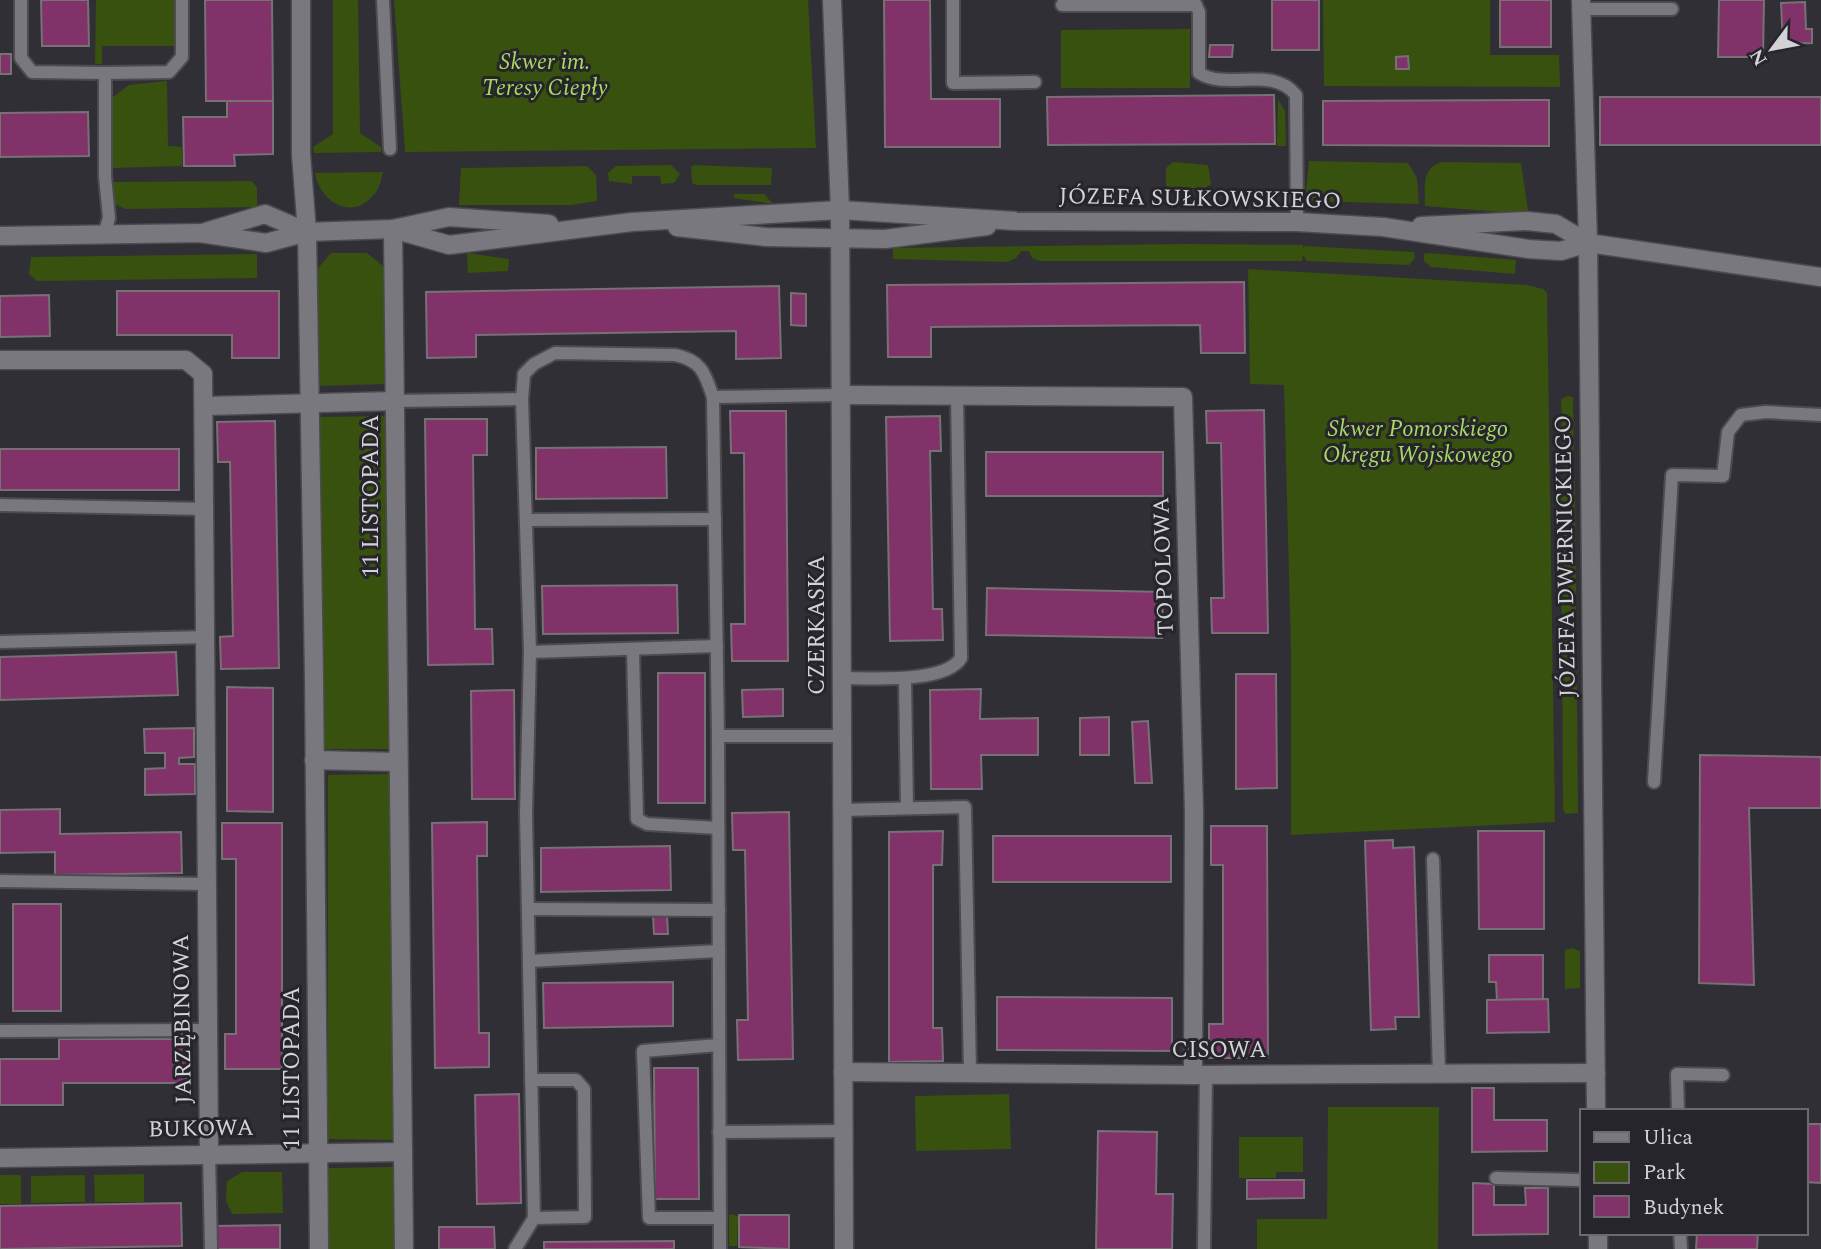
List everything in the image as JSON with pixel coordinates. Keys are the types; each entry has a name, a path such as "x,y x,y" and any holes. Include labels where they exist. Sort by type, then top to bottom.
{"street":[{"name":"11 LISTOPADA","path":"301,0 301,154 307,232 319,1249"},
{"name":"CZERKASKA","path":"832,0 840,210 844,1249"},
{"name":"JÓZEFA DWERNICKIEGO","path":"1581,5 1588,243 1596,1109"},
{"name":"JÓZEFA SUŁKOWSKIEGO","path":"393,229 449,245 632,222 840,210 1016,222 1297,222 1383,227 1528,249 1561,251 1588,243"},
{"name":"JÓZEFA SUŁKOWSKIEGO","path":"201,233 265,214 307,232"},
{"name":"JÓZEFA SUŁKOWSKIEGO","path":"0,236 201,233 266,243 307,232 393,229 449,217 590,227"},
{"name":"JÓZEFA SUŁKOWSKIEGO","path":"1383,227 1527,220 1556,224 1588,243 1821,277"},
{"name":"JÓZEFA SUŁKOWSKIEGO","path":"632,222 766,237 840,239 905,238 1016,222"},
{"name":"11 LISTOPADA","path":"393,229 404,1249"},
{"name":"JARZĘBINOWA","path":"0,360 186,360 203,374 209,1153"},
{"name":"TOPOLOWA","path":"841,395 1183,397 1200,1075"},
{"path":"205,406 395,401"},
{"path":"314,761 398,762"},
{"name":"CISOWA","path":"843,1072 1200,1075 1596,1073"},
{"name":"BUKOWA","path":"0,1158 403,1152"}],"lane":[{"path":"20,0 21,58 32,72 105,74 169,72 182,57 182,0"},
{"path":"383,0 390,149"},
{"path":"953,0 953,83 1035,82"},
{"path":"1062,5 1196,5 1199,12 1199,73 1210,80 1272,80 1288,86 1296,95 1297,222"},
{"path":"1581,5 1672,9"},
{"path":"104,235 109,218 105,176 105,74"},
{"path":"515,1249 534,1217 526,800 530,652 522,399 524,374 534,364 555,353 688,358 703,367 713,397 718,736 720,1249"},
{"path":"842,678 905,678 948,669 956,665 961,658 957,394"},
{"path":"713,397 841,395"},
{"path":"395,401 522,399"},
{"path":"1654,782 1672,475 1723,476 1728,432 1741,415 1766,412 1821,415"},
{"path":"0,505 206,509"},
{"path":"527,520 715,519"},
{"path":"0,642 207,637"},
{"path":"530,652 717,646"},
{"path":"633,650 637,819 647,824 718,828"},
{"path":"905,678 908,808"},
{"path":"718,736 842,736"},
{"path":"842,810 965,807 970,1072"},
{"path":"1433,859 1439,1074"},
{"path":"0,881 207,884"},
{"path":"529,909 719,909"},
{"path":"530,961 719,951"},
{"path":"0,1031 206,1030"},
{"path":"719,1045 643,1051 649,1218 720,1218"},
{"path":"1678,1109 1677,1074 1723,1075"},
{"path":"1200,1075 1204,1249"},
{"path":"531,1080 576,1080 584,1089 585,1217 534,1217"},
{"path":"719,1132 843,1131"},
{"path":"209,1153 212,1249"},
{"path":"1496,1178 1580,1180"}],"green space":[{"path":"96,0 174,0 174,46 102,46 102,64 95,64"},
{"path":"333,0 358,0 360,133 381,147 381,152 314,153 313,147 333,134"},
{"name":"Skwer im. Teresy Ciepły","path":"394,0 808,0 816,148 405,152"},
{"path":"1323,0 1490,0 1490,55 1559,55 1560,87 1324,86"},
{"path":"1190,29 1190,88 1061,88 1061,30"},
{"path":"167,81 168,146 182,147 182,166 112,168 112,98 129,85"},
{"path":"1278,99 1285,111 1286,146 1277,146"},
{"path":"1309,161 1408,163 1417,178 1419,204 1305,201"},
{"path":"1173,162 1208,165 1211,184 1205,188 1166,188 1166,168"},
{"path":"1442,162 1521,163 1528,210 1525,214 1425,206 1427,174"},
{"path":"671,165 680,174 674,183 661,184 660,176 632,176 632,184 609,181 608,173 616,166"},
{"path":"587,166 596,175 597,201 571,205 459,205 461,168"},
{"path":"691,167 772,168 771,185 696,185 692,183"},
{"path":"383,172 378,188 367,202 348,207 339,205 324,193 315,173"},
{"path":"251,181 257,187 257,207 125,209 115,204 112,182"},
{"path":"734,194 764,194 773,204 734,198"},
{"path":"1303,245 1303,248 1414,252 1415,258 1409,265 1307,261 1303,255 1302,261 1040,261 1032,258 1029,251 1021,251 1016,258 1007,262 893,259 893,248"},
{"path":"331,253 367,253 383,266 386,384 318,386 314,273"},
{"path":"467,253 509,259 508,271 468,273"},
{"path":"257,254 257,278 37,281 29,274 31,257"},
{"path":"1424,254 1516,260 1515,274 1431,267 1424,261"},
{"name":"Skwer Pomorskiego Okręgu Wojskowego","path":"1248,269 1527,285 1543,289 1547,293 1555,822 1291,835 1291,651 1284,385 1250,384"},
{"path":"1573,397 1574,475 1563,475 1561,399"},
{"path":"387,416 391,749 325,749 320,417"},
{"path":"1575,481 1578,813 1566,814 1563,810 1561,483"},
{"path":"395,774 393,1140 328,1139 328,775"},
{"path":"1572,948 1580,951 1580,988 1565,989 1565,950"},
{"path":"1009,1094 1011,1149 916,1151 915,1096"},
{"path":"1328,1107 1439,1107 1438,1249 1257,1249 1257,1219 1327,1219"},
{"path":"1239,1137 1303,1137 1303,1172 1276,1172 1276,1178 1239,1178"},
{"path":"395,1167 396,1249 328,1249 328,1168"},
{"path":"242,1172 282,1172 283,1213 232,1214 226,1201 227,1181"},
{"path":"144,1174 144,1202 95,1202 94,1175"},
{"path":"0,1175 21,1175 21,1204 0,1204"},
{"path":"85,1175 85,1202 31,1203 31,1176"},
{"path":"729,1214 738,1216 737,1246 729,1246"}],"building":[{"path":"41,0 88,0 89,46 42,46"},
{"path":"205,0 272,0 273,101 206,101"},
{"path":"884,0 930,0 931,99 1000,99 1000,147 885,147"},
{"path":"1272,0 1319,0 1319,50 1272,50"},
{"path":"1500,0 1551,0 1551,47 1500,47"},
{"path":"1719,0 1764,0 1763,57 1718,57"},
{"path":"1805,2 1806,29 1812,29 1812,43 1783,44 1781,3"},
{"path":"1210,45 1233,45 1232,57 1209,57"},
{"path":"0,54 11,54 11,74 0,74"},
{"path":"1408,56 1409,69 1396,69 1396,57"},
{"path":"1274,95 1275,144 1048,145 1047,97"},
{"path":"1600,97 1821,97 1821,145 1600,145"},
{"path":"1549,100 1549,146 1323,145 1323,101"},
{"path":"227,101 273,101 273,154 234,155 235,166 184,166 183,117 227,117"},
{"path":"88,112 89,156 0,157 0,113"},
{"path":"1244,282 1245,353 1201,353 1200,325 931,327 931,357 888,357 887,285"},
{"path":"779,286 781,358 736,359 736,331 476,335 476,357 427,358 426,292"},
{"path":"117,291 279,291 279,358 232,358 232,335 117,335"},
{"path":"791,293 806,294 806,326 791,325"},
{"path":"49,295 50,336 0,337 0,296"},
{"path":"1264,410 1268,633 1212,633 1211,598 1224,598 1221,443 1207,443 1206,411"},
{"path":"730,411 786,411 788,661 732,661 731,624 745,624 744,453 731,453"},
{"path":"940,416 941,451 930,451 933,609 942,609 943,640 890,641 886,417"},
{"path":"425,419 487,419 487,455 473,455 475,629 492,629 493,664 428,665"},
{"path":"275,421 279,668 221,669 220,637 233,636 230,462 218,462 217,422"},
{"path":"666,447 667,498 536,499 536,448"},
{"path":"0,449 179,449 179,490 0,490"},
{"path":"986,452 1163,452 1163,496 986,496"},
{"path":"677,585 678,633 543,634 542,586"},
{"path":"987,588 1163,592 1162,638 986,635"},
{"path":"176,652 178,695 0,700 0,657"},
{"path":"658,673 705,673 705,803 658,803"},
{"path":"1236,674 1276,674 1277,788 1236,789"},
{"path":"227,687 273,688 273,812 227,811"},
{"path":"783,689 783,716 743,717 742,690"},
{"path":"981,689 980,719 1038,718 1038,755 981,755 982,789 931,789 930,690"},
{"path":"514,690 515,799 472,799 471,691"},
{"path":"1109,717 1109,755 1080,755 1080,718"},
{"path":"1148,721 1152,783 1135,783 1132,722"},
{"path":"194,728 194,757 179,758 179,764 195,764 195,794 145,795 145,769 165,768 165,753 145,753 144,729"},
{"path":"1700,755 1821,757 1821,808 1749,808 1754,985 1699,983"},
{"path":"60,809 60,834 181,832 182,873 55,875 55,852 0,853 0,810"},
{"path":"789,812 793,1059 738,1060 737,1020 748,1020 745,850 733,850 732,813"},
{"path":"487,822 487,856 477,856 479,1033 489,1033 489,1067 435,1068 432,823"},
{"path":"222,823 282,823 282,1069 225,1069 225,1034 236,1034 236,859 222,859"},
{"path":"1211,826 1267,826 1268,1058 1209,1058 1209,1024 1223,1024 1223,865 1211,865"},
{"path":"943,831 942,865 933,865 933,1028 942,1028 943,1061 889,1062 889,832"},
{"path":"1478,831 1544,831 1544,929 1479,929"},
{"path":"993,836 1171,836 1171,882 993,882"},
{"path":"1393,840 1393,848 1414,847 1419,1017 1395,1017 1396,1029 1371,1030 1365,841"},
{"path":"670,846 671,890 541,892 541,848"},
{"path":"13,904 61,904 61,1011 13,1011"},
{"path":"653,915 667,915 668,934 654,934"},
{"path":"1489,955 1543,955 1543,999 1497,1000 1496,982 1489,982"},
{"path":"673,982 673,1026 544,1028 543,983"},
{"path":"997,997 1172,998 1172,1051 997,1050"},
{"path":"1548,999 1549,1032 1487,1033 1487,1000"},
{"path":"59,1039 186,1039 186,1083 63,1083 63,1105 0,1105 0,1059 59,1059"},
{"path":"654,1068 698,1068 699,1199 655,1199"},
{"path":"1472,1088 1494,1088 1494,1120 1547,1120 1547,1151 1472,1152"},
{"path":"519,1094 521,1203 477,1204 475,1095"},
{"path":"1807,1124 1821,1124 1821,1183 1807,1182"},
{"path":"1098,1131 1157,1132 1156,1194 1173,1194 1172,1249 1096,1249"},
{"path":"1247,1180 1304,1180 1304,1198 1247,1199"},
{"path":"1473,1183 1494,1184 1494,1205 1526,1205 1525,1188 1548,1188 1548,1234 1473,1235"},
{"path":"181,1203 182,1246 0,1249 0,1206"},
{"path":"739,1215 789,1215 789,1249 739,1247"},
{"path":"280,1225 280,1249 217,1249 216,1226"},
{"path":"439,1227 494,1227 495,1249 439,1249"},
{"path":"1697,1235 1758,1235 1757,1249 1696,1249"},
{"path":"674,1241 674,1249 544,1249 544,1242"}]}
